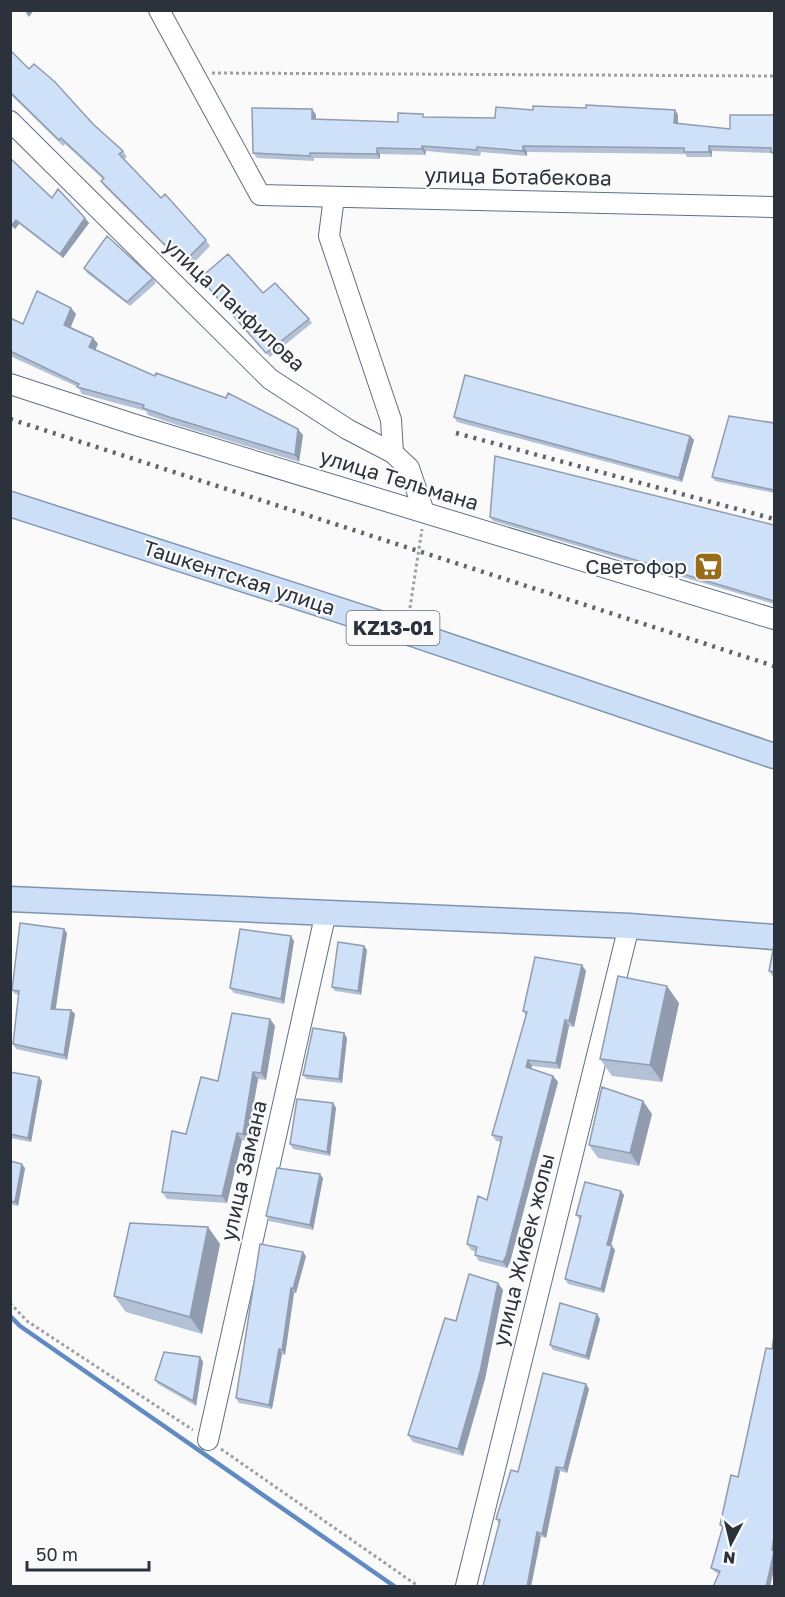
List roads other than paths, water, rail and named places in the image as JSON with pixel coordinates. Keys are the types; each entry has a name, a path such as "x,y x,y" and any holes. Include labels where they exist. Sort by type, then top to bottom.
{"main road":[{"name":"Ташкентская улица","path":"10,504 406,632 774,756"},
{"path":"10,899 629,926 774,937"}],"street":[{"name":"улица Ботабекова","path":"159,10 260,195 774,207"},
{"name":"улица Панфилова","path":"10,121 270,379 347,429 393,453 409,468 424,512"},
{"path":"334,197 329,236 391,420 393,453"},
{"name":"улица Тельмана","path":"10,384 774,619"},
{"name":"улица Замана","path":"208,1440 326,912"},
{"name":"улица Жибек жолы","path":"466,1587 629,926"}],"waterway":[{"path":"10,1316 20,1326 394,1586"}],"railway":[{"path":"10,419 774,666"},
{"path":"456,433 774,519"}],"place":[{"name":"Светофор","path":"708,567"}]}
